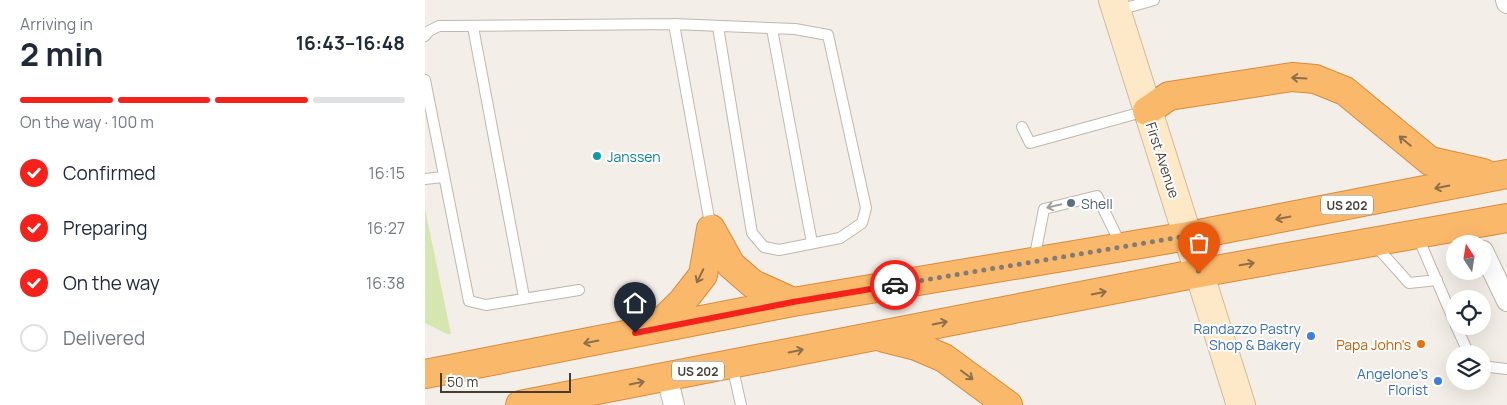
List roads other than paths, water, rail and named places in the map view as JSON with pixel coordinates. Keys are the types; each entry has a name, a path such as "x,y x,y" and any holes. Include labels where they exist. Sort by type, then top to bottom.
{"highway":[{"path":"1147,111 1169,96 1291,78 1315,79 1345,91 1430,161 1502,175"},
{"name":"US 202","path":"425,374 793,302 1187,236 1502,175"},
{"name":"US 202","path":"520,405 1199,273 1417,234 1474,234 1507,218"},
{"path":"711,228 731,264 753,284 793,302"},
{"path":"654,329 682,302 703,275 711,228"},
{"path":"875,336 916,346 944,358 1008,405"}],"street":[{"name":"First Avenue","path":"1114,6 1241,405"},
{"path":"1491,268 1507,302"},
{"path":"667,377 674,405"}],"lane":[{"path":"1114,6 1154,0"},
{"path":"673,24 711,228"},
{"path":"425,36 429,31 439,26 673,24 795,29 829,35 866,208 862,223 840,238 779,250 764,247 752,233 718,27"},
{"path":"473,27 524,297"},
{"path":"773,29 812,243"},
{"path":"425,80 469,302 486,304 579,290"},
{"path":"1022,127 1030,143 1147,111"},
{"path":"425,179 443,177"},
{"path":"1034,262 1044,209 1097,196 1122,247"},
{"path":"1417,234 1446,301"},
{"path":"1373,242 1409,283 1437,280"},
{"path":"731,364 741,405"},
{"path":"1491,367 1507,369"}],"place":[{"name":"Janssen","path":"597,156"},
{"name":"Shell","path":"1071,203"},
{"name":"Randazzo Pastry Shop & Bakery","path":"1311,336"},
{"name":"Papa John's","path":"1421,344"},
{"name":"Angelone's Florist","path":"1438,381"}]}
